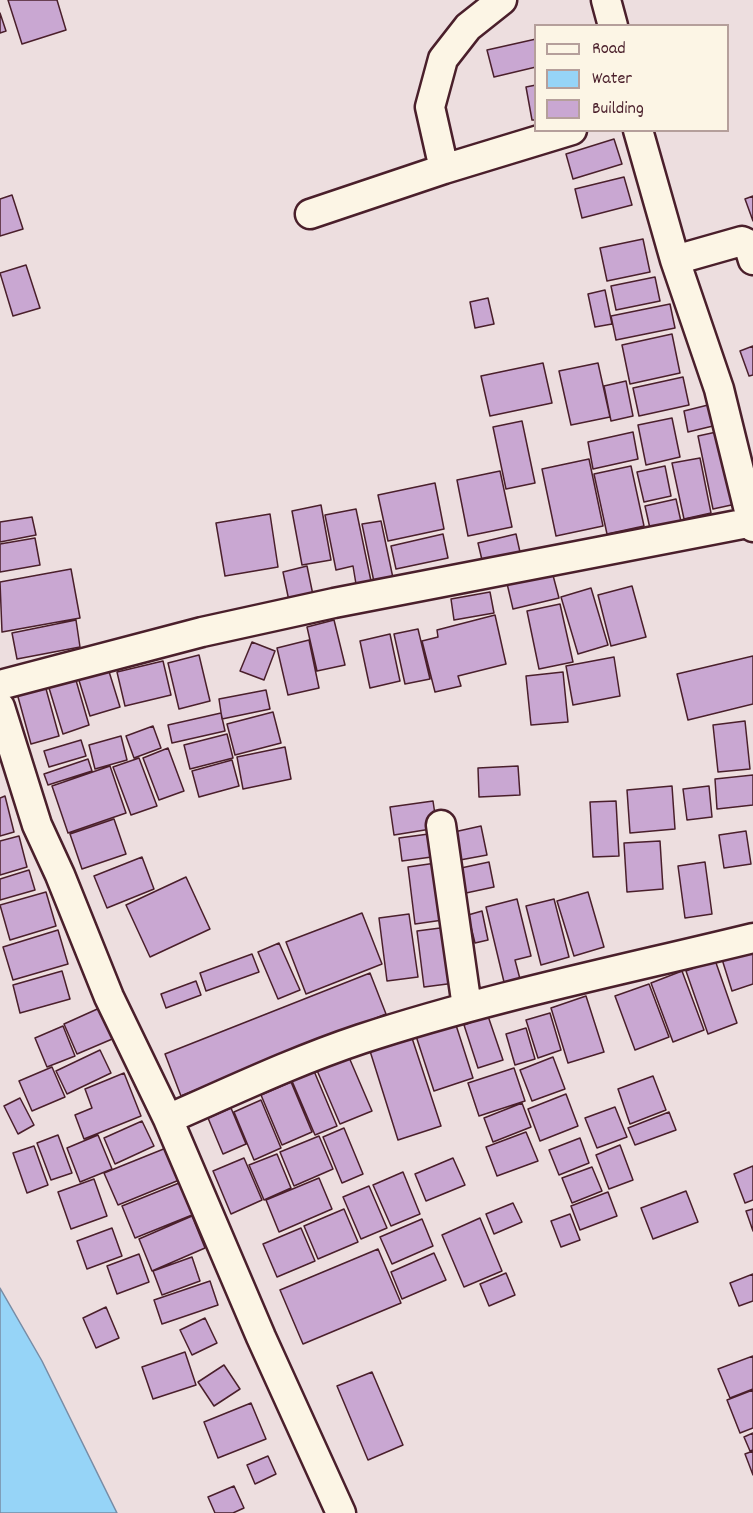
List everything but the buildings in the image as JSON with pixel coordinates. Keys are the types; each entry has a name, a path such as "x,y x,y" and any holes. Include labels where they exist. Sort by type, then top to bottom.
{"street":[{"path":"444,169 430,107 443,59 468,27 502,0"},
{"path":"606,0 612,24"},
{"path":"310,214 444,169 565,132"},
{"path":"0,685 202,632 334,603 753,523 718,389 675,260 639,132"},
{"path":"675,260 742,241 748,244 753,260"},
{"path":"0,707 37,825 60,875 109,997 168,1119 261,1338 341,1513"},
{"path":"441,825 467,1007"},
{"path":"168,1119 359,1039 467,1007 753,938"}],"water":[{"path":"0,1288 42,1361 117,1513 0,1513"}]}
